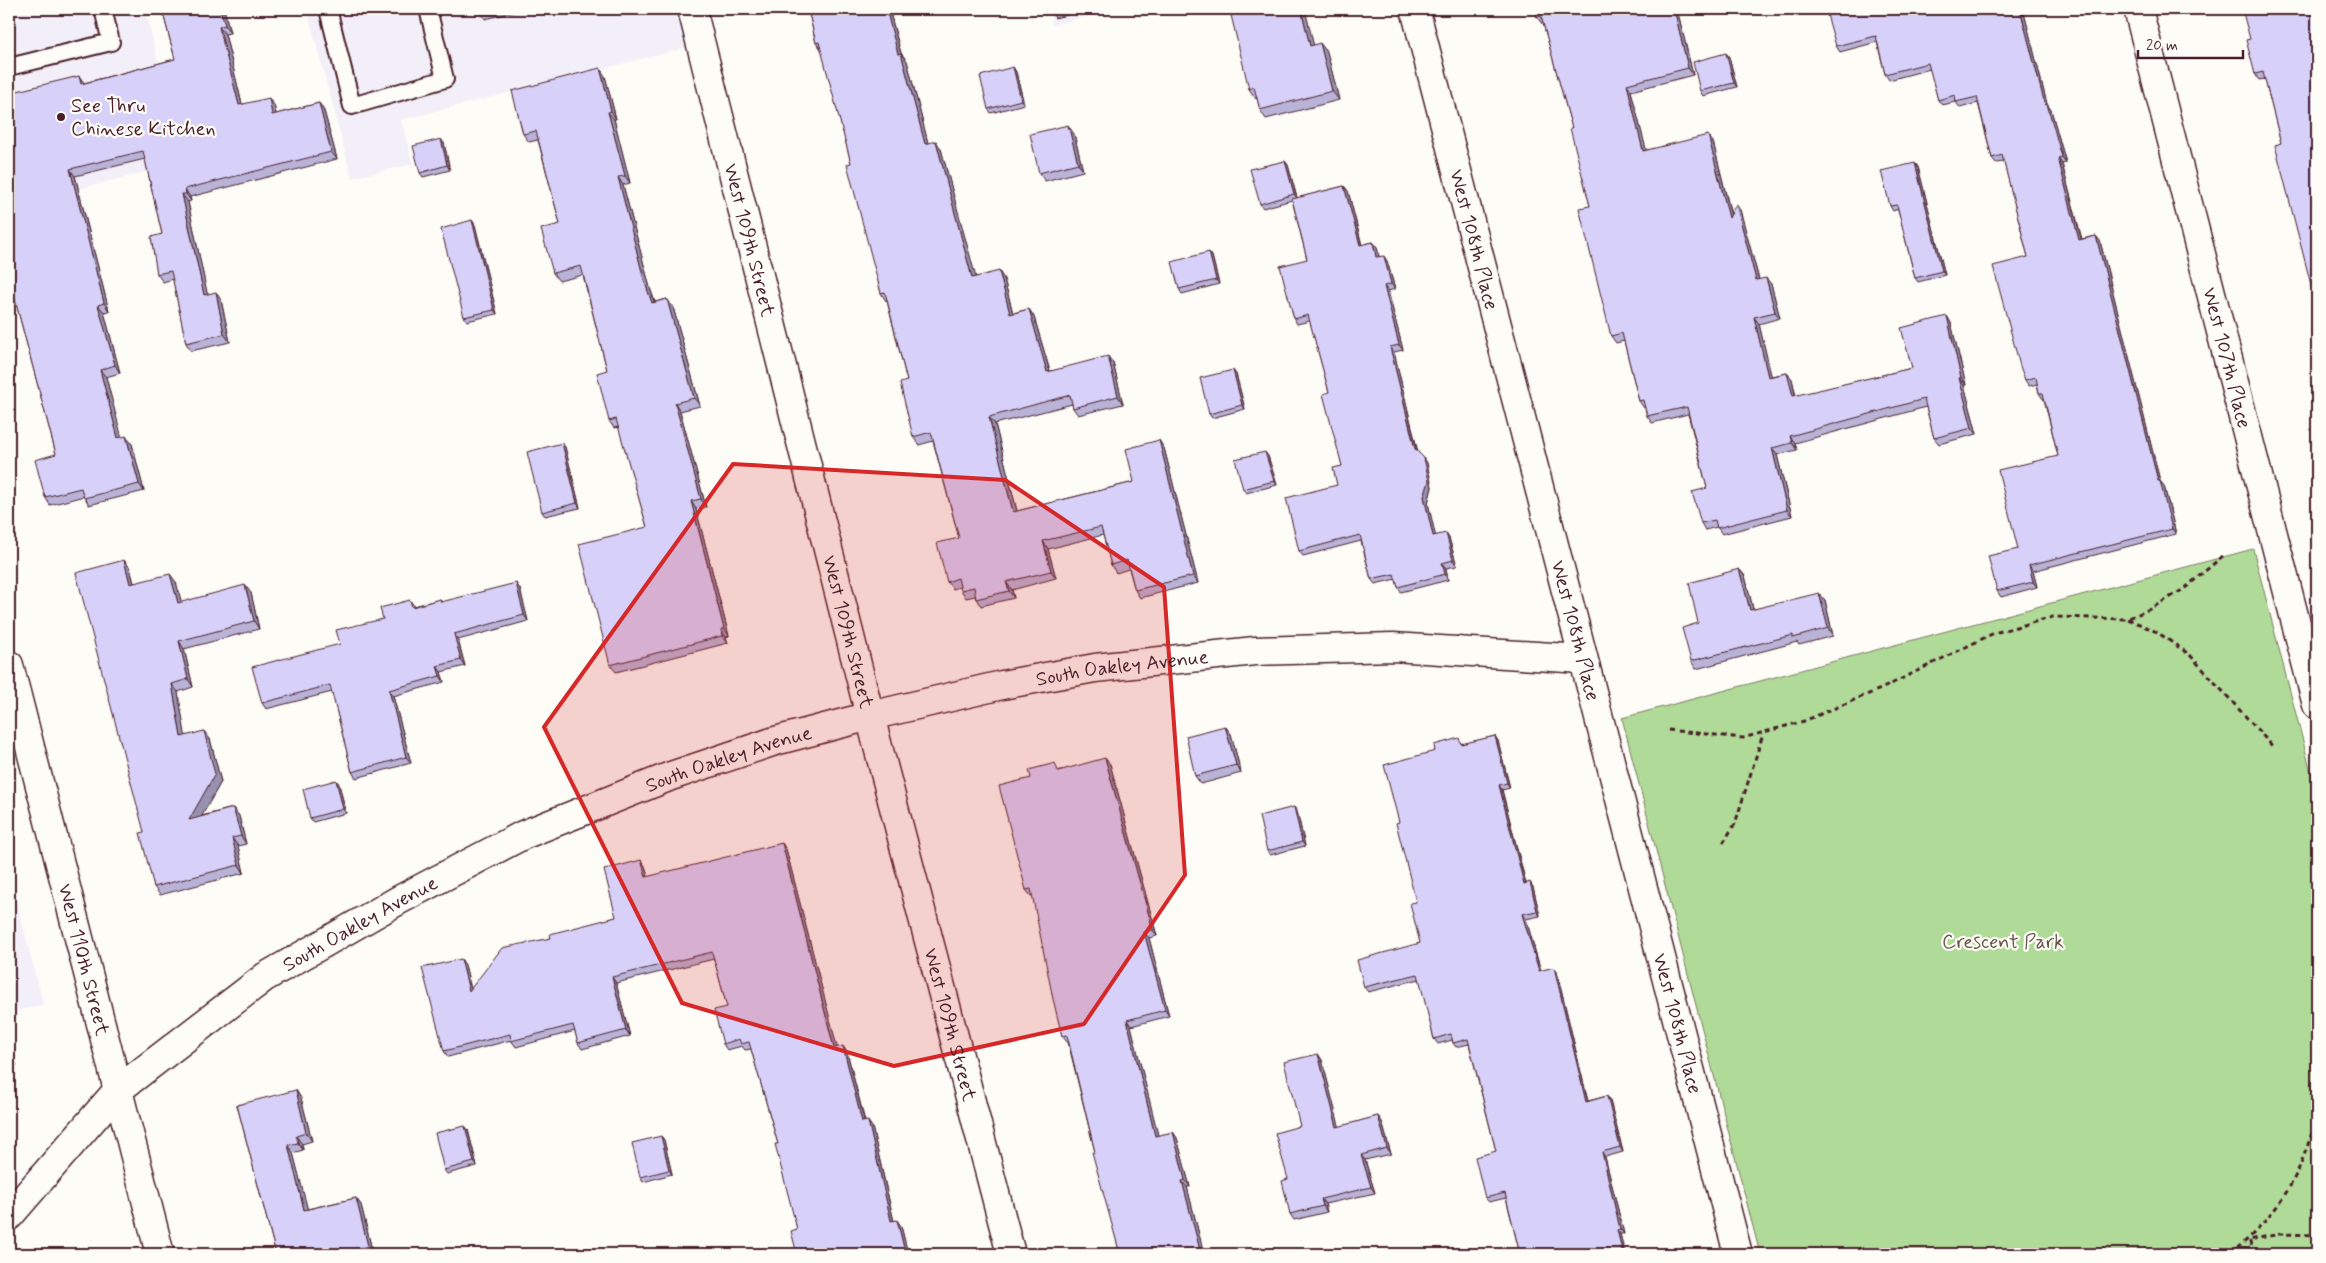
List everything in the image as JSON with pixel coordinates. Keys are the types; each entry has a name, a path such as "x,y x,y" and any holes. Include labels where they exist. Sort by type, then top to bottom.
{"street":[{"name":"West 109th Street","path":"692,9 870,716 1011,1254"},
{"name":"West 108th Place","path":"1415,9 1738,1254"},
{"name":"West 107th Place","path":"2138,9 2317,705"},
{"name":"South Oakley Avenue","path":"9,1216 118,1090 265,977 399,900 523,835 671,776 774,741 870,716 1002,686 1095,668 1255,652 1393,647 1583,659"},
{"name":"West 110th Street","path":"9,665 160,1254"}],"lane":[{"path":"9,67 111,42 103,9"},
{"path":"328,9 352,106 445,79 428,9"}],"path":[{"path":"2127,619 2152,608 2184,589 2224,555"},
{"path":"1668,730 1743,738 1764,733 1804,721 1883,688 1994,632 2053,617 2127,619 2157,632 2190,655 2274,748"},
{"path":"1723,843 1735,824 1764,733"},
{"path":"2230,1254 2249,1240 2274,1210 2301,1165 2317,1118"},
{"path":"2249,1240 2280,1234 2317,1235"},
{"path":"2249,1240 2255,1254"}],"highlighted area":[{"path":"733,464 1005,480 1164,587 1185,875 1084,1024 894,1066 682,1003 544,727"}],"shaded area":[{"path":"17,9 145,9 183,163 9,206 9,11"},
{"path":"307,9 689,9 699,44 401,120 413,164 352,178"},
{"path":"1049,9 1113,9 1053,25"},
{"path":"9,872 43,1004 9,1013"}],"green space":[{"name":"Crescent Park","path":"2253,549 2317,795 2317,1254 1760,1254 1622,718"}],"building":[{"path":"162,9 220,9 225,25 219,27 239,105 269,98 272,115 319,103 331,152 185,189 186,194 182,194 204,295 216,292 224,334 186,343 171,271 157,274 151,237 162,234 143,151 70,169 104,303 98,305 115,365 100,370 118,438 126,436 139,484 84,498 81,488 45,497 35,460 56,454 9,277 9,93 79,76 81,84 175,59"},
{"path":"808,9 886,9 898,54 901,53 925,144 936,141 972,278 999,271 1010,314 1029,309 1047,372 1108,356 1118,396 1073,408 1070,395 989,417 1013,512 1134,482 1126,449 1159,440 1193,576 1135,590 1127,560 1111,565 1101,527 1043,541 1051,571 1006,582 1009,591 976,599 974,587 961,590 958,578 947,582 937,543 959,538 931,432 913,437 900,383 907,381 885,292 881,293 847,164 851,163 819,42 816,43"},
{"path":"1238,9 1301,9 1310,46 1320,43 1332,91 1260,110 1254,87 1249,89 1230,11"},
{"path":"1535,9 1674,9 1688,68 1627,84 1643,151 1708,135 1729,218 1736,204 1756,280 1766,278 1775,312 1754,317 1768,377 1787,373 1793,396 1912,368 1901,328 1947,316 1961,378 1959,378 1972,428 1934,438 1924,399 1790,436 1792,443 1772,448 1787,510 1717,528 1715,520 1701,523 1692,492 1707,488 1687,407 1647,416 1643,400 1639,401 1622,333 1611,336 1579,208 1590,206 1570,128 1572,128 1541,16 1537,17"},
{"path":"1836,9 2020,9 2045,105 2047,104 2062,157 2058,158 2079,240 2096,236 2172,529 2029,565 2033,582 1997,591 1988,556 2018,549 1998,470 2058,456 2043,393 2039,393 2036,377 2025,380 2020,366 1993,266 2028,257 2002,155 1992,158 1977,97 1956,102 1955,95 1938,100 1928,63 1885,74 1876,36 1836,46 1826,11"},
{"path":"2242,9 2317,9 2317,308 2275,145 2281,143 2263,72 2255,74 2246,40 2250,39"},
{"path":"1726,53 1734,83 1700,91 1693,62"},
{"path":"1013,67 1021,100 988,109 980,76"},
{"path":"600,68 611,111 608,112 625,176 618,177 644,280 652,303 667,299 694,398 675,403 701,499 691,501 724,629 721,629 722,636 610,665 579,544 647,527 616,419 609,421 597,373 607,370 581,266 553,273 541,229 560,224 536,131 523,134 512,91"},
{"path":"1068,125 1078,163 1039,173 1030,134"},
{"path":"441,139 447,165 420,173 413,146"},
{"path":"1285,161 1294,194 1260,204 1250,169"},
{"path":"1915,163 1942,271 1915,278 1897,205 1890,206 1881,171"},
{"path":"1344,186 1360,245 1373,242 1376,257 1384,256 1391,284 1384,286 1399,345 1390,347 1415,449 1424,458 1429,481 1424,497 1433,536 1446,533 1453,560 1442,563 1445,574 1398,587 1394,574 1371,579 1360,535 1299,551 1286,498 1337,485 1333,468 1342,466 1323,394 1329,392 1308,315 1294,319 1280,266 1307,259 1292,199"},
{"path":"472,220 494,310 464,317 441,229"},
{"path":"1209,252 1216,280 1179,289 1172,262"},
{"path":"1233,370 1242,405 1209,414 1200,378"},
{"path":"562,443 577,503 542,512 527,452"},
{"path":"1265,452 1274,481 1243,489 1235,459"},
{"path":"124,560 130,584 170,574 178,603 245,585 254,621 179,641 188,679 172,684 181,737 204,731 215,774 189,820 233,808 241,836 232,838 239,865 154,887 140,833 144,832 76,573"},
{"path":"1739,569 1750,610 1819,593 1828,628 1793,638 1793,635 1691,661 1682,628 1698,623 1689,583"},
{"path":"516,583 524,615 454,634 461,660 437,666 440,676 389,690 406,757 352,772 330,685 262,703 252,667 340,644 336,630 383,619 380,608 410,600 412,607 440,599 441,602"},
{"path":"1225,726 1236,765 1195,776 1186,736"},
{"path":"1495,736 1507,783 1499,785 1524,884 1530,882 1537,911 1522,914 1539,971 1554,967 1586,1102 1607,1096 1620,1147 1602,1152 1620,1229 1617,1230 1623,1254 1520,1254 1505,1193 1485,1198 1475,1157 1496,1151 1468,1039 1453,1043 1451,1034 1434,1039 1418,974 1364,987 1357,960 1420,943 1410,903 1416,902 1396,823 1399,822 1384,765 1435,751 1434,745 1459,738 1461,744"},
{"path":"1105,758 1153,930 1144,932 1165,1010 1127,1020 1155,1136 1173,1132 1185,1180 1182,1181 1201,1254 1120,1254 1092,1152 1095,1152 1067,1035 1062,1036 1031,889 1026,890 999,786 1031,778 1029,770 1055,763 1058,771"},
{"path":"336,780 343,809 310,818 303,789"},
{"path":"1294,807 1302,842 1267,851 1259,816"},
{"path":"782,843 834,1048 843,1046 862,1122 868,1121 891,1221 897,1220 905,1252 902,1254 797,1254 791,1231 797,1229 775,1144 778,1144 749,1042 741,1044 739,1039 723,1044 714,1010 727,1007 712,952 612,977 626,1030 578,1043 573,1025 511,1041 510,1034 444,1051 422,968 461,959 469,991 502,948 551,938 550,934 616,917 604,870 641,860 646,877"},
{"path":"1318,1054 1337,1127 1378,1116 1387,1148 1361,1155 1371,1187 1321,1199 1323,1206 1290,1214 1282,1181 1288,1179 1275,1133 1300,1126 1284,1062"},
{"path":"9,1055 13,1059 9,1064"},
{"path":"296,1090 306,1133 296,1136 298,1143 288,1145 304,1210 356,1198 368,1246 336,1254 276,1254 237,1105"},
{"path":"465,1126 474,1162 444,1170 435,1133"},
{"path":"661,1136 669,1170 640,1177 632,1143"}],"place":[{"name":"See Thru Chinese Kitchen","path":"61,117"}]}
